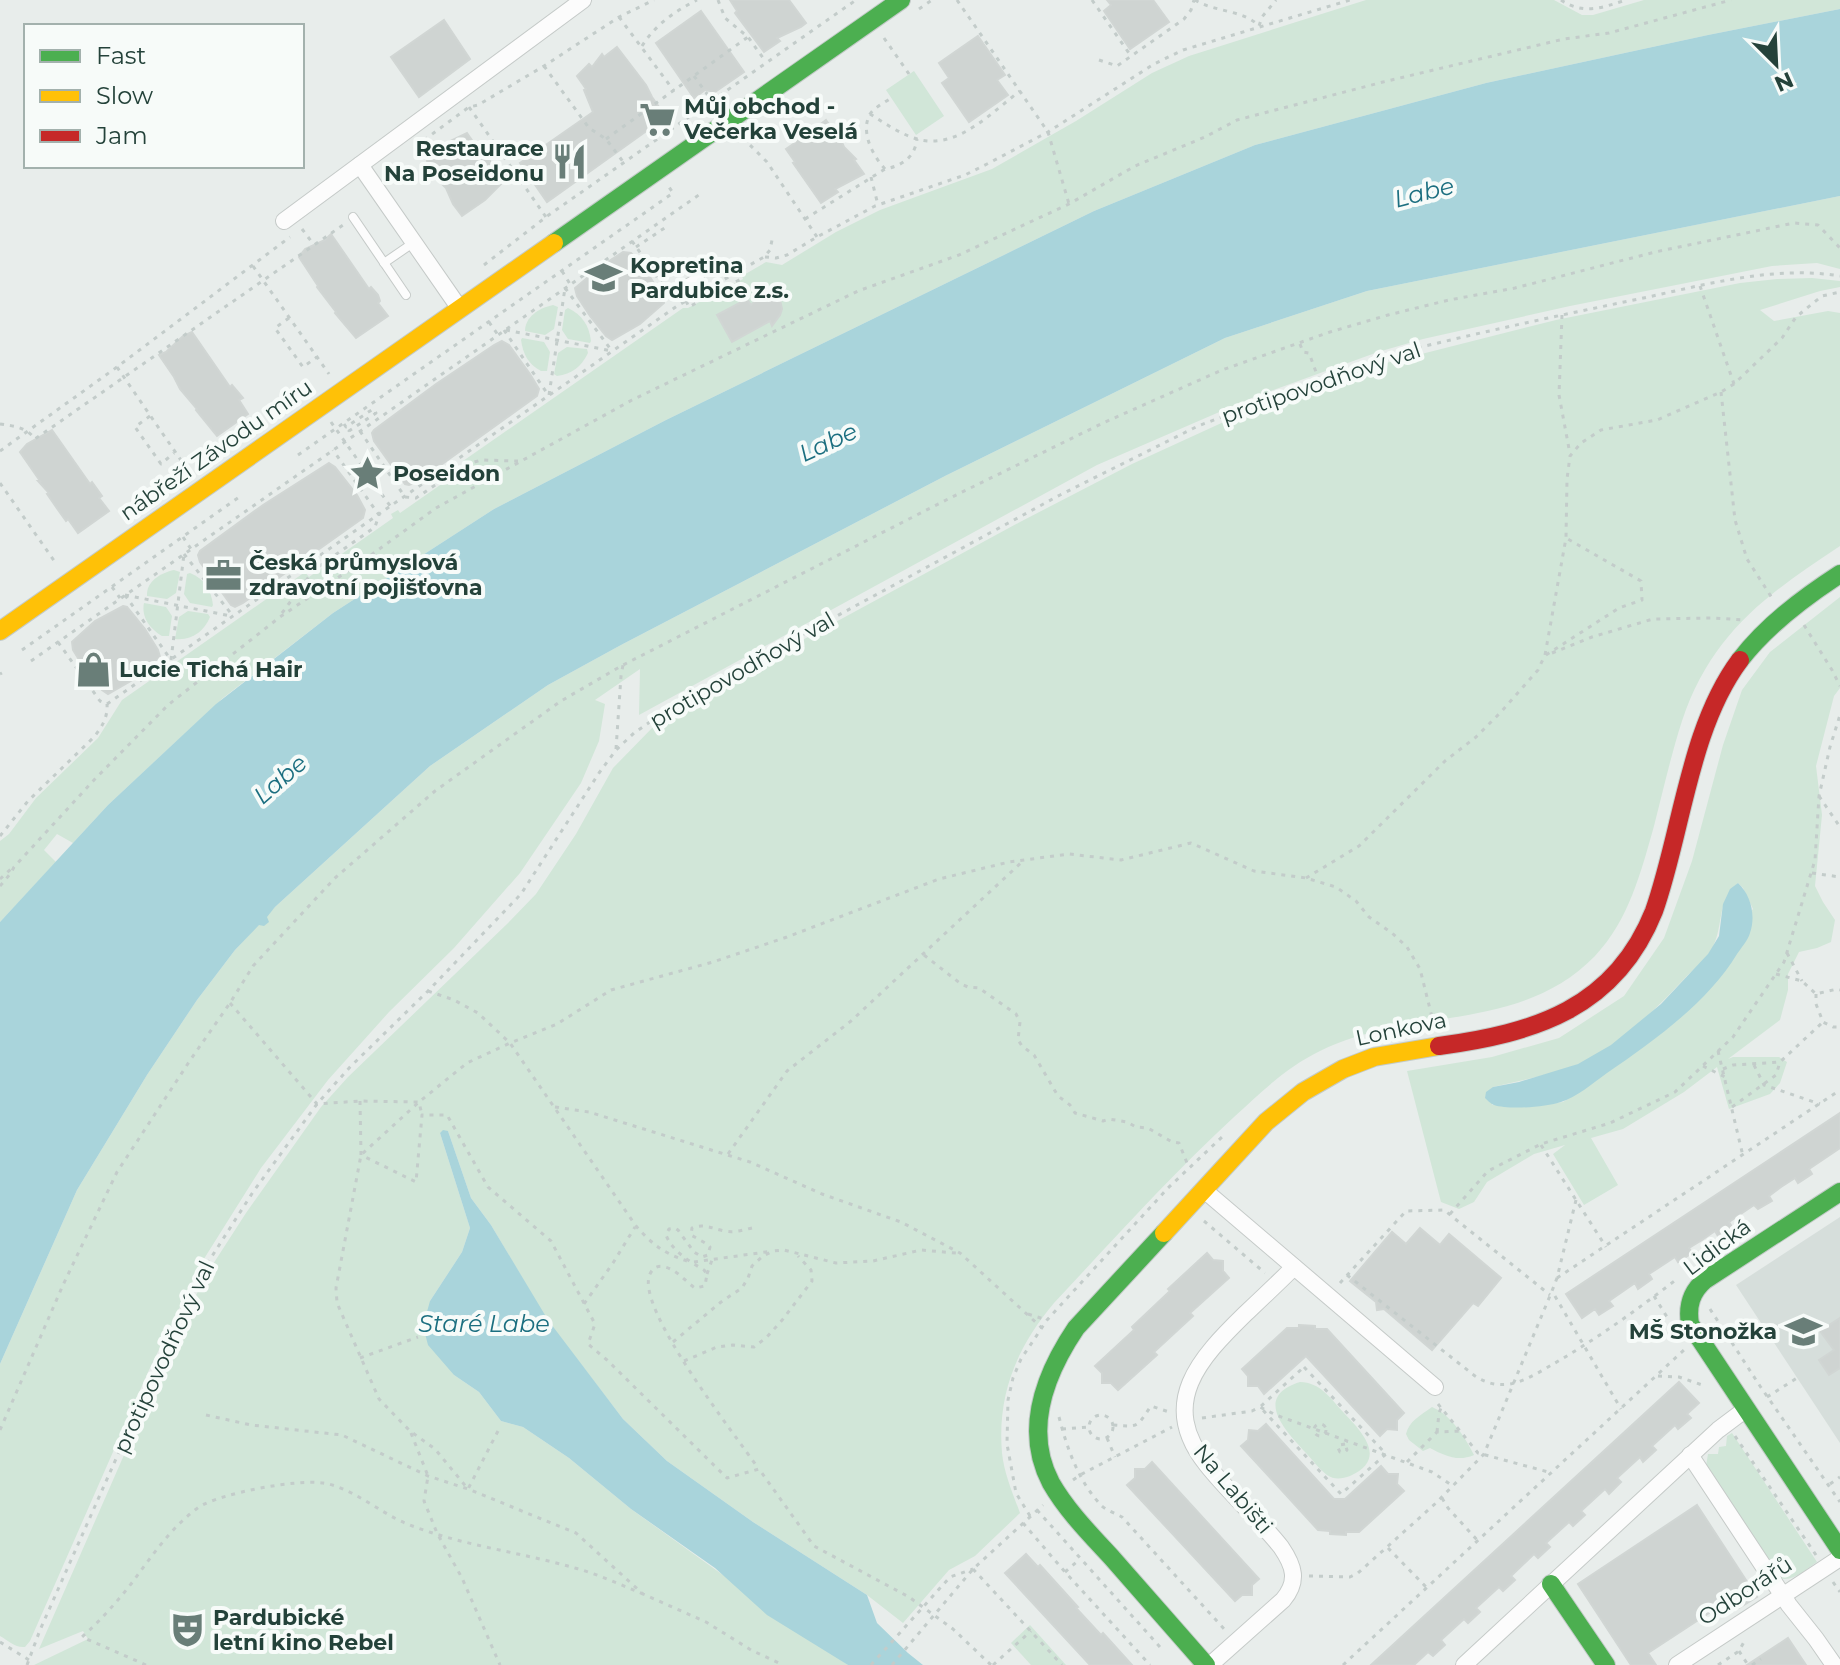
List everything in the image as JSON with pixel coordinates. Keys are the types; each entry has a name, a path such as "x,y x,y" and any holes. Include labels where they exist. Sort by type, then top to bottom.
{"street":[{"path":"286,229 360,165 583,0"},
{"name":"nábřeží Závodu míru","path":"0,631 901,0"},
{"path":"360,165 460,309"},
{"name":"Lonkova","path":"1208,1665 1095,1540 1057,1493 1044,1467 1038,1448 1039,1408 1062,1347 1076,1328 1210,1195 1266,1122 1311,1084 1374,1057 1536,1026 1563,1014 1592,995 1614,974 1634,949 1651,918 1702,739 1722,688 1754,642 1792,606 1840,574"},
{"name":"Lidická","path":"1746,1409 1690,1324 1688,1309 1692,1295 1705,1280 1840,1192"},
{"path":"1210,1195 1435,1387"},
{"name":"Na Labišti","path":"1293,1576 1290,1562 1281,1547 1198,1453 1181,1417 1190,1382 1210,1349 1294,1267"},
{"path":"1464,1665 1690,1455 1746,1409 1840,1550"},
{"path":"1690,1455 1783,1595 1834,1665"},
{"name":"Odborářů","path":"1677,1665 1840,1558"},
{"path":"1208,1665 1283,1600 1290,1592 1293,1576"},
{"path":"1551,1584 1602,1664"}],"lane":[{"path":"353,217 406,295"},
{"path":"384,263 414,242"},
{"path":"671,293 700,276"}],"path":[{"path":"409,151 469,107 478,105 544,66 619,17 654,0"},
{"path":"642,48 650,35 674,13 697,0"},
{"path":"718,0 725,18 748,37 766,63"},
{"path":"469,107 546,217 856,0"},
{"path":"920,9 932,0"},
{"path":"957,0 1048,132 1069,204"},
{"path":"1092,0 1131,56"},
{"path":"1099,60 1117,66 1184,19 1195,0 1253,20 1259,26"},
{"path":"1259,26 1262,17 1276,0"},
{"path":"764,257 787,255 878,205 965,175 1048,132 1154,64 1183,50 1350,0"},
{"path":"1561,0 1573,8 1591,10 1626,0"},
{"path":"0,879 168,705 280,617 436,508 632,400 858,291 959,255 1069,204 1135,166 1237,120 1564,39 1609,33 1731,0"},
{"path":"619,17 674,91"},
{"path":"882,35 909,74"},
{"path":"606,139 748,37"},
{"path":"544,66 589,128 606,139 624,163"},
{"path":"694,76 712,101"},
{"path":"870,114 917,139 935,142 953,138 972,127 1020,91"},
{"path":"885,169 876,159 867,130 870,114 891,98"},
{"path":"739,134 767,162 817,237"},
{"path":"805,219 871,177 904,162 916,148 917,139"},
{"path":"871,177 878,205"},
{"path":"298,455 673,193 668,185"},
{"path":"31,661 703,192"},
{"path":"0,424 29,431 35,439 353,217"},
{"path":"0,1430 63,1285 117,1172 253,966 335,878 435,791 561,701 623,665 1103,423 1222,370 1330,332 1403,311 1794,223 1818,225 1840,248"},
{"path":"636,247 666,227"},
{"path":"301,228 314,245"},
{"path":"0,451 252,265 286,229"},
{"path":"107,704 612,351 686,301 764,257 770,250 773,235"},
{"path":"632,241 671,293"},
{"path":"252,265 331,378"},
{"path":"562,271 570,284"},
{"name":"protipovodňový val","path":"0,1642 28,1662 179,1317 207,1264 253,1192 317,1104 350,1067 521,894 599,773 634,733 680,701 1060,495 1198,426 1319,380 1379,358 1700,286 1787,273 1840,276"},
{"path":"686,301 689,307 741,279 749,295 775,290"},
{"path":"1700,286 1734,384"},
{"path":"549,396 565,288"},
{"path":"565,288 612,351"},
{"path":"1570,456 1581,443 1601,430 1657,420 1721,392 1734,384 1782,338 1796,317 1822,296 1840,292"},
{"path":"1306,878 1359,846 1445,761 1476,737 1538,670 1545,655 1566,538 1570,456 1559,395 1562,315"},
{"path":"289,318 275,328 303,367 317,357"},
{"path":"489,322 498,335"},
{"path":"504,330 612,351"},
{"path":"504,330 549,396"},
{"path":"1300,344 1303,352 1309,353 1319,380"},
{"path":"117,367 191,476"},
{"path":"1721,392 1735,520 1747,559 1772,598 1792,606 1840,686"},
{"path":"344,424 346,427 373,409 376,413 349,431 353,436"},
{"path":"150,416 135,427 161,464 175,453"},
{"path":"336,429 364,469"},
{"path":"360,431 405,497"},
{"path":"333,450 379,515"},
{"path":"405,497 416,498 465,465 481,460 520,461"},
{"path":"362,477 364,469"},
{"path":"364,469 371,470 370,478"},
{"path":"355,481 362,477 370,478"},
{"path":"370,478 391,507"},
{"path":"0,483 59,568"},
{"path":"22,650 242,495"},
{"path":"280,617 314,570 375,527 379,515"},
{"path":"183,537 191,549"},
{"path":"1545,655 1619,608 1642,600 1641,581 1566,538"},
{"path":"184,554 233,616"},
{"path":"171,660 184,554"},
{"path":"112,587 171,660"},
{"path":"122,597 233,616"},
{"path":"1763,605 1772,598"},
{"path":"1738,630 1755,613"},
{"path":"1545,655 1653,619 1746,620"},
{"path":"58,642 100,701 107,704"},
{"path":"616,750 623,665"},
{"path":"0,836 28,801 94,737 108,713 107,704"},
{"path":"1450,1214 1488,1171 1541,1144 1610,1123 1675,1092 1733,1037 1787,953 1815,860 1819,796 1840,715"},
{"path":"1819,796 1840,827"},
{"path":"361,1155 467,1063 557,1024 611,990 713,962 787,937 939,879 1009,862 1069,854 1121,860 1191,843 1254,871 1306,878 1336,887 1407,947 1420,969 1435,1028"},
{"path":"727,1155 787,1071 851,1021 1024,860"},
{"path":"0,886 14,867"},
{"path":"1811,872 1840,877"},
{"path":"1787,953 1802,981 1816,994 1816,1004 1823,1022 1840,1027"},
{"path":"924,955 961,984 979,988 1016,1014 1020,1022 1018,1040 1034,1055 1058,1096 1075,1113 1148,1128 1179,1143 1189,1168"},
{"path":"1776,974 1802,981"},
{"path":"1816,994 1840,990"},
{"path":"428,991 478,1013 510,1043 636,1226 650,1242 670,1255 692,1263 784,1250 836,1263 873,1261 921,1250 960,1253"},
{"path":"230,1003 317,1104 419,1102"},
{"path":"1732,1107 1776,1075 1780,1062 1823,1022"},
{"path":"1718,1051 1743,1156"},
{"path":"1723,1069 1733,1065 1780,1062"},
{"path":"1703,1065 1725,1077"},
{"path":"1754,1065 1764,1085 1820,1104"},
{"path":"1557,1278 1840,1090"},
{"path":"360,1101 361,1155 336,1288 337,1303 379,1399 410,1431 435,1449 468,1489"},
{"path":"361,1155 416,1182 422,1115 419,1102"},
{"path":"555,1107 589,1112 750,1162 822,1194 901,1222 960,1253 1042,1328"},
{"path":"422,1115 447,1115 488,1187 551,1241 595,1324 588,1344 727,1478 759,1469"},
{"path":"1030,1516 1016,1493 1007,1444 1008,1400 1021,1359 1047,1320 1168,1188 1226,1134"},
{"path":"1541,1144 1606,1247"},
{"path":"1210,1195 1201,1218 1278,1283"},
{"path":"1293,1576 1350,1577 1358,1573 1442,1497 1484,1454 1557,1278 1576,1200"},
{"path":"1584,1346 1530,1377 1498,1385 1486,1382 1347,1275 1406,1211 1444,1210 1551,1293 1584,1346 1621,1409"},
{"path":"707,1274 675,1250 666,1238 669,1229 678,1230 694,1252 702,1257 708,1255 710,1247 691,1235 692,1228 702,1224 728,1232 752,1228"},
{"path":"584,1304 636,1226"},
{"path":"672,1342 742,1288 752,1266 773,1251"},
{"path":"683,1361 717,1347 754,1347 767,1337 812,1281 811,1270 795,1253"},
{"path":"712,1260 705,1286 699,1289 667,1268 657,1267 649,1276 648,1285 657,1315 683,1361 814,1546 909,1597 953,1629 992,1665 1031,1631"},
{"path":"1706,1304 1839,1500"},
{"path":"1025,1313 1047,1320"},
{"path":"360,1358 418,1337"},
{"path":"1343,1665 1687,1347"},
{"path":"1113,1425 1139,1424 1151,1406 1181,1417 1252,1411 1304,1367 1386,1454"},
{"path":"1658,1376 1679,1377 1714,1389"},
{"path":"1767,1397 1797,1378"},
{"path":"1260,1407 1432,1472 1453,1486"},
{"path":"1260,1407 1341,1494 1386,1454"},
{"path":"1407,1463 1437,1432 1442,1407 1478,1453 1552,1473"},
{"path":"1058,1413 1067,1447 1080,1475 1101,1506 1122,1517 1229,1634 1225,1653"},
{"path":"206,1415 251,1425 342,1435 428,1476 576,1533 643,1594"},
{"path":"1101,1415 1113,1425 1111,1434 1098,1439 1090,1427 1092,1419 1101,1415"},
{"path":"892,1665 973,1569 1030,1516 1080,1475 1181,1417"},
{"path":"1727,1423 1840,1592"},
{"path":"1062,1429 1090,1427"},
{"path":"410,1431 428,1476 424,1501 500,1665"},
{"path":"468,1489 498,1431"},
{"path":"1437,1432 1462,1431"},
{"path":"1107,1437 1115,1457"},
{"path":"1828,1485 1840,1477"},
{"path":"146,1665 82,1637 119,1598 179,1522 203,1504 248,1490 293,1482 325,1483 353,1494 404,1523 577,1568 706,1622 751,1650 783,1665"},
{"path":"1442,1497 1478,1541"},
{"path":"1037,1510 1161,1647"},
{"path":"1023,1523 1150,1665"},
{"path":"1388,1548 1427,1588"},
{"path":"1065,1572 1080,1558"},
{"path":"871,1665 950,1577 973,1569"},
{"path":"973,1569 1062,1665"},
{"path":"1718,1665 1739,1651 1750,1665 1761,1659"}],"shaded area":[{"name":"MŠ Stonožka","path":"1840,1217 1840,1443 1736,1285"}],"green space":[{"path":"1366,0 1554,0 1582,15 1593,15 1644,0 1840,0 1840,9 1486,83 1255,145 1094,211 666,420 494,509 333,613 223,698 108,805 73,843 57,834 44,850 56,862 0,922 0,841 9,834 36,798 98,738 122,700 305,572 309,577 393,518 391,514 398,510 400,513 466,467 463,461 683,308 743,279 742,276 766,262 782,265 880,210 992,169 1152,73 1189,56"},
{"path":"914,71 944,116 916,135 886,90"},
{"path":"1840,196 1840,269 1817,263 1772,266 1570,306 1378,352 1254,397 1097,465 639,715 640,669 595,700 605,704 599,741 581,783 520,873 454,948 389,1012 328,1080 261,1168 202,1262 149,1370 30,1641 21,1647 0,1636 0,1364 77,1190 147,1075 235,950 275,907 430,766 548,685 621,645 945,476 1225,338 1367,291"},
{"path":"1812,278 1840,281 1840,287 1760,310 1774,321 1828,311 1840,313 1840,546 1789,581 1744,619 1709,664 1694,690 1682,721 1639,878 1607,942 1565,981 1533,997 1463,1016 1390,1028 1320,1051 1275,1081 1211,1139 1054,1303 1030,1337 1006,1391 1001,1431 1005,1468 1020,1513 975,1556 949,1570 903,1623 867,1595 753,1522 667,1461 623,1419 547,1320 491,1225 471,1198 448,1131 440,1133 470,1228 462,1252 430,1301 454,1375 479,1392 501,1421 523,1427 569,1458 631,1509 848,1665 34,1665 88,1639 83,1631 39,1649 177,1334 206,1275 246,1213 321,1107 348,1077 536,894 576,834 613,768 655,725 716,687 1132,464 1228,420 1321,384 1382,364 1556,320 1740,283"},
{"path":"553,305 558,307 554,329 545,335 525,331 527,321 534,314"},
{"path":"568,308 587,325 590,343 568,339 562,330"},
{"path":"522,338 544,342 550,352 547,371 541,371 529,362"},
{"path":"567,347 587,349 588,353 576,369 557,376 554,374 558,353"},
{"path":"174,570 180,572 176,593 167,599 147,596 155,578"},
{"path":"187,574 200,578 209,590 212,607 190,603 184,594"},
{"path":"1840,597 1840,688 1834,696 1816,766 1822,815 1815,886 1835,920 1831,942 1799,952 1788,974 1788,990 1780,1020 1728,1059 1779,1057 1787,1062 1780,1083 1770,1094 1729,1109 1717,1067 1684,1092 1623,1129 1591,1138 1618,1185 1584,1205 1553,1154 1565,1145 1534,1154 1487,1182 1474,1202 1459,1209 1441,1202 1407,1071 1492,1057 1559,1038 1624,996 1664,938 1692,861 1723,745 1742,690 1770,652","holes":["1738,883 1753,909 1586,1088 1563,1102 1534,1106 1492,1105 1493,1087 1576,1065 1606,1049 1636,1027 1708,955 1717,936 1726,899"]},
{"path":"144,603 166,607 172,616 169,636 162,636 150,626 145,618"},
{"path":"188,611 210,617 197,634 175,639 179,617"},
{"path":"1300,1382 1325,1392 1364,1436 1370,1453 1362,1469 1344,1478 1330,1477 1282,1425 1275,1405 1278,1396 1286,1388"},
{"path":"1432,1407 1451,1421 1474,1455 1457,1458 1430,1448 1423,1451 1409,1440 1406,1434 1410,1425"},
{"path":"1732,1433 1817,1562 1793,1577 1777,1577 1706,1466 1708,1454 1718,1454 1719,1447 1726,1446 1727,1436"},
{"path":"1030,1625 1066,1665 1031,1665 1011,1643"}],"water":[{"name":"Labe","path":"1840,9 1840,196 1367,291 1225,338 945,476 621,645 548,685 430,766 275,907 267,917 269,922 259,925 235,950 197,1000 77,1190 0,1364 0,922 108,805 216,704 333,613 494,509 666,420 1094,211 1255,145 1486,83"},
{"path":"1738,883 1751,906 1749,936 1725,972 1679,1020 1567,1100 1518,1108 1494,1105 1485,1098 1486,1092 1493,1087 1578,1064 1611,1045 1661,1004 1708,954 1719,936 1723,904 1730,889"},
{"name":"Staré Labe","path":"448,1131 471,1198 491,1225 548,1320 623,1419 667,1461 753,1522 867,1595 877,1623 923,1665 848,1665 767,1615 715,1568 631,1509 569,1458 523,1427 501,1421 479,1392 454,1375 428,1345 423,1326 430,1301 462,1252 470,1228 440,1133"}],"building":[{"path":"730,0 789,0 806,23 777,38 780,41 764,52 735,13 737,11"},
{"path":"1107,0 1153,0 1169,22 1130,49 1104,11 1111,5"},
{"path":"701,11 744,72 715,92 705,90 694,98 656,43"},
{"path":"444,20 470,59 419,97 391,57"},
{"path":"978,36 1005,75 997,80 1008,95 969,122 942,83 949,78 939,63"},
{"path":"617,47 666,117 547,202 520,163 593,112 586,89 577,76 589,64 592,67 602,54 604,57"},
{"path":"826,120 864,174 835,189 838,192 821,203 786,149 799,140 798,137"},
{"path":"467,133 497,171 495,173 502,183 462,216 427,161 446,143"},
{"path":"331,234 369,289 371,287 378,295 378,303 388,316 356,338 335,313 299,257 305,249"},
{"path":"623,252 631,253 643,266 664,303 640,324 612,340 590,316 575,288"},
{"path":"768,294 780,300 782,309 772,326 770,321 732,342 717,315 747,299 751,305"},
{"path":"192,332 230,387 232,385 243,398 239,400 248,414 217,436 180,389 159,355"},
{"path":"502,341 509,345 530,374 539,389 537,396 417,482 405,484 374,441 374,430"},
{"path":"52,430 102,496 99,498 109,511 78,533 68,519 66,521 20,452 27,444"},
{"path":"329,463 357,495 365,510 363,518 243,603 235,607 231,605 200,562 200,551 263,505"},
{"path":"123,606 145,629 160,657 136,678 108,694 86,671 73,650 72,642 95,621"},
{"path":"1840,1113 1840,1148 1809,1169 1812,1174 1798,1183 1795,1178 1769,1196 1772,1201 1758,1209 1754,1205 1729,1222 1732,1227 1718,1236 1715,1231 1689,1248 1692,1253 1678,1262 1675,1257 1649,1274 1652,1279 1638,1289 1635,1283 1609,1301 1613,1306 1599,1315 1595,1309 1582,1318 1566,1294"},
{"path":"1420,1228 1440,1245 1449,1234 1501,1278 1478,1306 1473,1303 1432,1350 1384,1309 1377,1310 1376,1302 1350,1281 1392,1232 1406,1244"},
{"path":"1207,1253 1213,1260 1223,1261 1223,1271 1229,1278 1190,1313 1193,1316 1154,1352 1157,1355 1118,1390 1111,1383 1102,1383 1102,1373 1095,1366"},
{"path":"1840,1318 1840,1368 1829,1375 1819,1360 1834,1350 1820,1331"},
{"path":"1299,1325 1327,1329 1404,1413 1397,1420 1397,1430 1387,1429 1380,1436 1306,1356 1264,1394 1258,1386 1248,1386 1248,1376 1242,1369 1287,1328 1299,1328"},
{"path":"1679,1382 1699,1403 1687,1414 1691,1418 1678,1429 1675,1425 1652,1446 1656,1450 1643,1462 1640,1457 1617,1478 1621,1482 1609,1494 1605,1489 1581,1511 1585,1515 1573,1526 1569,1522 1558,1532 1546,1543 1550,1547 1538,1558 1534,1554 1511,1576 1515,1580 1503,1591 1499,1587 1476,1608 1480,1612 1468,1623 1464,1619 1441,1640 1445,1645 1433,1656 1428,1652 1414,1665 1371,1665"},
{"path":"1266,1424 1334,1499 1345,1499 1381,1466 1388,1474 1398,1474 1397,1484 1404,1491 1359,1532 1346,1532 1346,1535 1318,1530 1241,1446 1248,1440 1249,1430 1258,1431"},
{"path":"1152,1462 1259,1579 1252,1585 1252,1595 1242,1595 1235,1601 1127,1485 1135,1478 1135,1469 1145,1469"},
{"path":"1697,1505 1757,1597 1739,1608 1732,1598 1648,1653 1656,1665 1631,1665 1578,1584"},
{"path":"1026,1554 1038,1567 1040,1565 1076,1608 1132,1665 1090,1665 1005,1573"},
{"path":"1788,1638 1806,1665 1747,1665"}],"traffic: fast":[{"path":"554,243 901,0"},
{"path":"1740,660 1786,613 1840,574"},
{"path":"1840,1192 1705,1280 1693,1294 1689,1311 1690,1324 1840,1550"},
{"path":"1164,1233 1076,1328 1065,1346 1041,1403 1039,1443 1051,1483 1064,1503 1206,1665"},
{"path":"1551,1584 1606,1665"}],"traffic: slow":[{"path":"0,631 554,243"},
{"path":"1164,1233 1266,1122 1303,1092 1343,1069 1374,1057 1439,1046"}],"traffic: jam":[{"path":"1439,1046 1507,1033 1538,1023 1568,1010 1594,993 1617,972 1637,944 1654,911 1698,748 1723,687 1740,660"}],"place":[{"name":"Můj obchod - Večerka Veselá","path":"658,119"},
{"name":"Restaurace Na Poseidonu","path":"570,161"},
{"name":"Kopretina Pardubice z.s.","path":"604,278"},
{"name":"Poseidon","path":"367,473"},
{"name":"Česká průmyslová zdravotní pojišťovna","path":"223,575"},
{"name":"Lucie Tichá Hair","path":"93,669"},
{"name":"MŠ Stonožka","path":"1803,1331"},
{"name":"Pardubické letní kino Rebel","path":"187,1630"}]}
